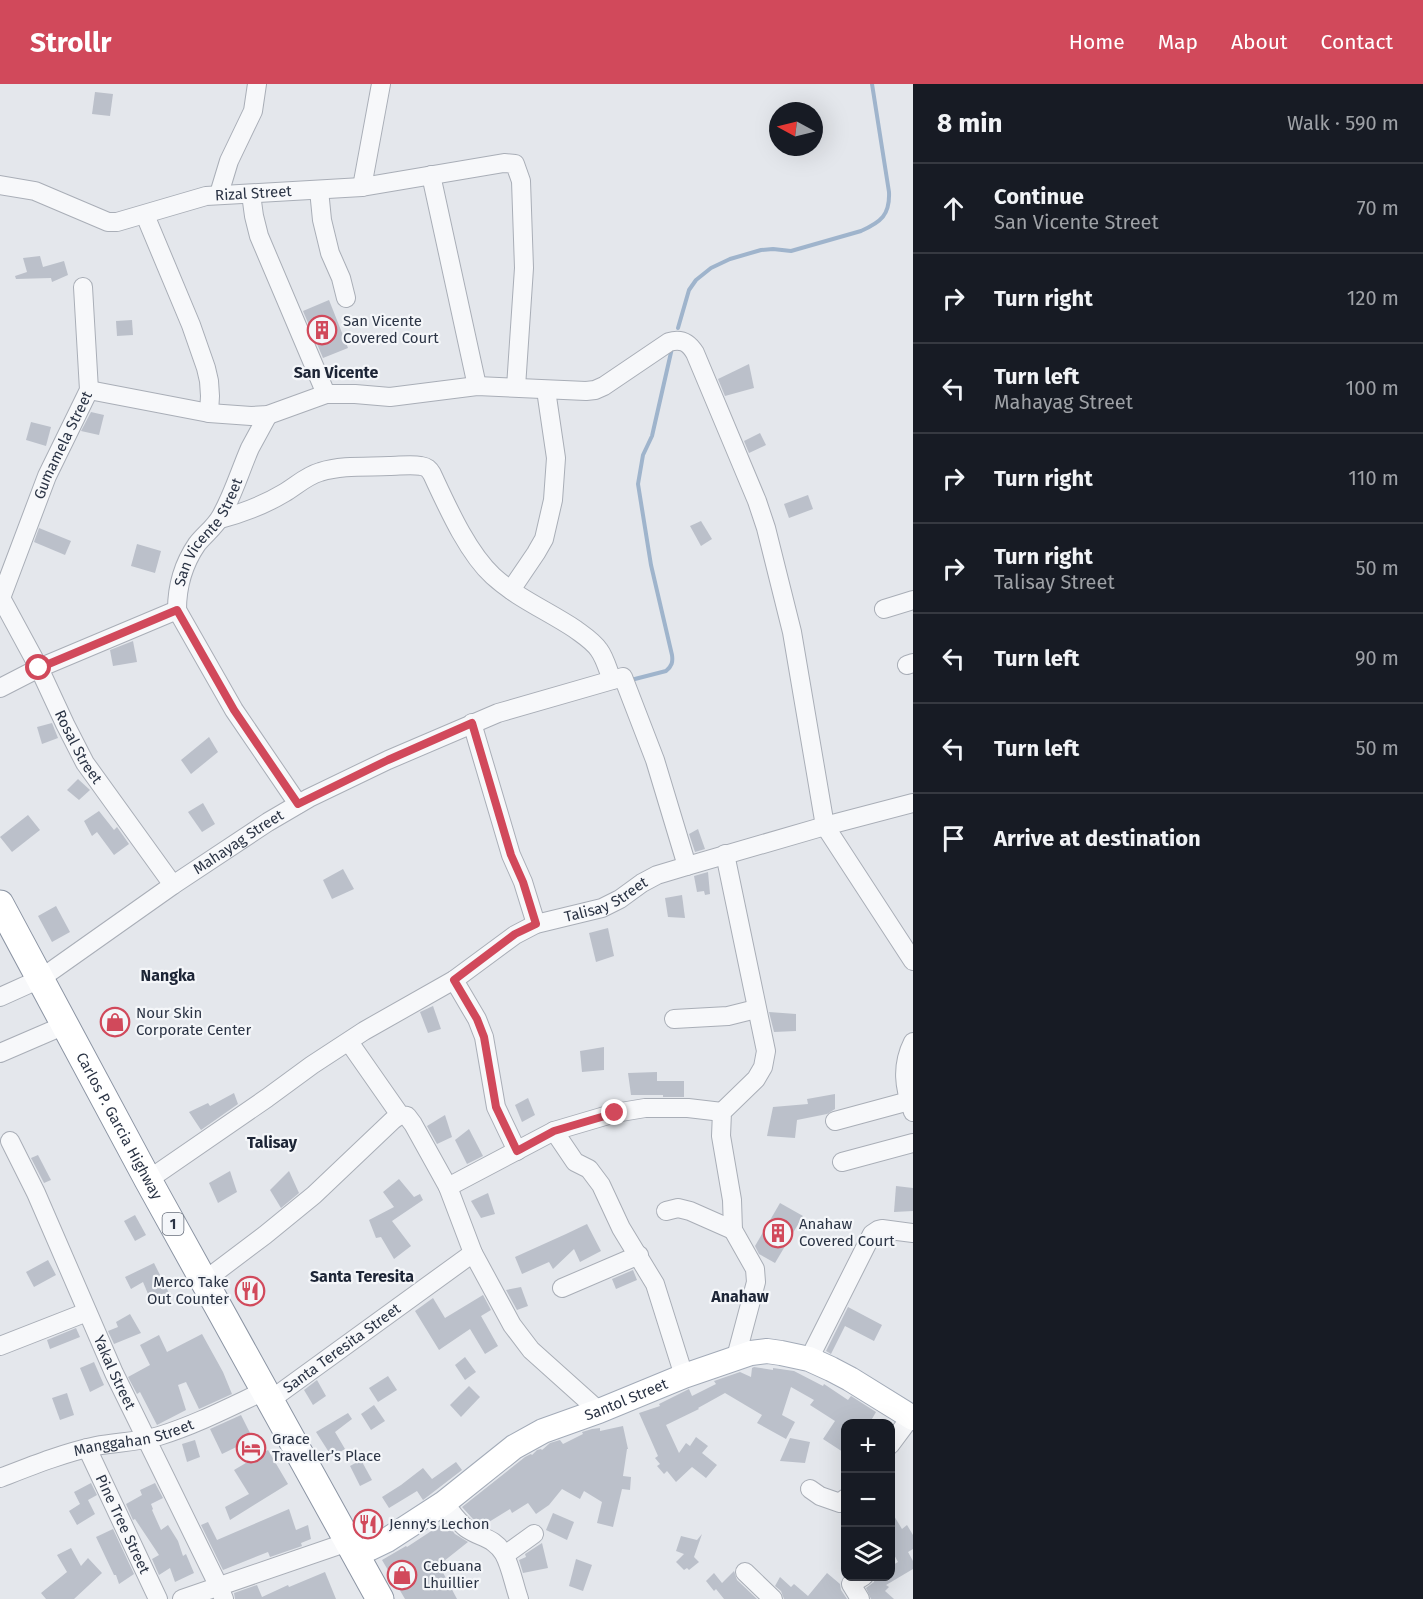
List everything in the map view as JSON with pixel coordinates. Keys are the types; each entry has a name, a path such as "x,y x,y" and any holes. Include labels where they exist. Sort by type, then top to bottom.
{"highway":[{"name":"Carlos P. Garcia Highway","path":"0,904 148,1180 380,1599"}],"main road":[{"name":"Santol Street","path":"352,1549 387,1540 444,1503 514,1447 543,1431 684,1376 751,1353 767,1351 808,1359 850,1379 912,1418"}],"street":[{"path":"219,194 229,161 253,111 257,84"},
{"path":"362,187 381,84"},
{"name":"Rizal Street","path":"0,185 35,191 108,222 117,222 219,194 362,187 504,163 515,164 520,181 524,268 516,387"},
{"path":"431,175 477,386"},
{"path":"319,190 322,220 330,253 341,278 346,298"},
{"path":"252,194 259,236 326,394"},
{"path":"145,214 191,325 206,368 210,396 209,413"},
{"name":"Gumamela Street","path":"1,597 47,476 89,390 83,287"},
{"path":"89,390 209,413 268,415 326,394 390,397 477,386 595,390 669,342 680,340 685,342 695,353 757,501 766,528 792,633 825,826 913,961"},
{"path":"511,590 544,539 553,500 556,458 546,390"},
{"name":"San Vicente Street","path":"0,687 39,668 177,610 177,595 190,557 220,519 251,447 268,415"},
{"path":"220,519 264,505 318,472 332,469 409,465 429,469 464,537 491,574 511,590 588,638 600,651 617,678 655,760 687,866"},
{"name":"Rosal Street","path":"1,597 39,668 85,763 173,885"},
{"path":"884,609 913,600"},
{"path":"177,610 234,710 298,804"},
{"name":"Mahayag Street","path":"0,997 40,979 173,885 298,804 388,760 472,723 541,699 617,678"},
{"path":"472,723 511,855 523,882 536,924"},
{"name":"Talisay Street","path":"148,1180 312,1065 373,1026 454,980 515,934 536,924 602,908 657,875 725,854 913,803"},
{"path":"725,854 766,1051 763,1067 756,1079 722,1112 721,1136 732,1200 733,1230 755,1269 756,1282 736,1357"},
{"path":"454,980 477,1019 484,1037 496,1107 517,1151"},
{"path":"674,1018 728,1016 756,1009"},
{"path":"0,1053 64,1025"},
{"path":"835,1121 910,1097 904,1069 905,1060 913,1041"},
{"path":"349,1042 400,1115"},
{"path":"448,1187 554,1131 615,1113 645,1108 688,1108 722,1112"},
{"path":"204,1281 314,1195 393,1120 400,1115 407,1116 448,1187 473,1253 500,1305 522,1339 549,1368 598,1411"},
{"path":"554,1131 575,1162 589,1170 601,1185 621,1228 655,1284 684,1376"},
{"name":"Yakal Street","path":"9,1141 36,1193 114,1372 221,1593"},
{"path":"842,1162 913,1143"},
{"path":"666,1210 678,1208 690,1211 733,1230"},
{"path":"808,1359 872,1234 878,1230 888,1229 913,1233"},
{"name":"Santa Teresita Street","path":"267,1396 473,1253"},
{"path":"562,1288 639,1255"},
{"path":"0,1346 87,1312"},
{"name":"Manggahan Street","path":"0,1478 87,1448 147,1440 267,1396"},
{"path":"895,1440 912,1418"},
{"name":"Pine Tree Street","path":"87,1448 158,1599"},
{"path":"810,1489 820,1496 841,1502"},
{"path":"444,1503 463,1526 492,1540 505,1555 519,1599"},
{"path":"505,1555 534,1534"},
{"path":"182,1599 221,1593 352,1549"},
{"path":"745,1572 773,1599"},
{"path":"856,1581 851,1584 860,1599"}],"building":[{"path":"95,92 113,94 110,116 92,114"},
{"path":"40,256 43,267 64,261 68,275 52,282 51,278 16,279 15,276 27,272 23,258"},
{"name":"San Vicente Covered Court","path":"329,300 348,348 323,358 303,311"},
{"path":"132,320 133,335 117,336 116,321"},
{"path":"749,364 754,388 725,396 718,379"},
{"path":"91,412 104,415 99,435 81,431"},
{"path":"31,422 51,427 46,446 26,440"},
{"path":"760,433 766,445 749,453 744,441"},
{"path":"808,495 813,509 789,518 784,504"},
{"path":"701,521 712,539 701,546 690,526"},
{"path":"39,528 71,541 65,555 34,542"},
{"path":"137,544 161,551 155,573 131,566"},
{"path":"133,641 137,662 113,666 110,650"},
{"path":"52,723 58,738 42,744 37,727"},
{"path":"209,737 218,752 191,774 181,760"},
{"path":"78,779 90,790 79,800 67,790"},
{"path":"203,803 215,824 202,832 188,812"},
{"path":"99,811 114,830 117,827 129,844 114,855 97,832 92,836 84,821"},
{"path":"28,815 40,830 12,852 0,837"},
{"path":"698,829 705,849 695,852 689,834"},
{"path":"343,869 354,889 332,899 323,880"},
{"path":"708,872 710,894 705,895 704,891 697,892 694,876"},
{"path":"682,895 685,918 668,917 665,898"},
{"path":"56,906 70,932 52,942 38,916"},
{"path":"608,928 614,956 596,962 589,933"},
{"path":"433,1006 441,1029 428,1033 420,1012"},
{"path":"769,1012 796,1014 796,1031 774,1032"},
{"path":"604,1047 604,1070 582,1072 580,1051"},
{"path":"657,1072 657,1081 684,1081 684,1097 631,1095 628,1073"},
{"path":"234,1093 238,1104 201,1130 189,1112 208,1103 210,1106"},
{"path":"835,1094 835,1109 827,1114 797,1120 795,1138 767,1136 773,1107 808,1104 807,1099"},
{"path":"528,1098 535,1115 522,1122 515,1105"},
{"path":"445,1115 452,1137 437,1144 427,1126"},
{"path":"469,1129 483,1156 467,1164 455,1140"},
{"path":"38,1155 51,1180 44,1183 31,1158"},
{"path":"230,1171 237,1192 218,1203 209,1183"},
{"path":"289,1171 299,1193 281,1208 270,1190"},
{"path":"399,1179 414,1197 420,1194 423,1200 392,1221 411,1246 394,1259 381,1237 376,1238 369,1220 394,1207 383,1192"},
{"path":"896,1186 913,1188 913,1211 894,1212"},
{"path":"488,1193 495,1214 481,1218 471,1201"},
{"name":"Anahaw Covered Court","path":"780,1203 803,1216 775,1263 759,1254 755,1246"},
{"path":"135,1215 146,1235 135,1241 124,1221"},
{"path":"587,1224 601,1251 580,1262 574,1249 553,1269 549,1262 522,1274 515,1257"},
{"path":"48,1260 56,1275 34,1287 26,1272"},
{"path":"154,1263 169,1293 151,1301 143,1282 131,1289 125,1277"},
{"path":"633,1270 637,1280 616,1289 612,1279"},
{"path":"521,1287 528,1306 517,1310 506,1290"},
{"path":"483,1295 491,1310 481,1316 498,1346 485,1354 470,1329 439,1350 415,1311 433,1298 445,1318"},
{"path":"848,1307 882,1325 874,1341 845,1326 831,1354 826,1351"},
{"path":"130,1314 141,1333 114,1344 108,1331 118,1327 116,1322"},
{"path":"76,1328 80,1337 50,1349 47,1340"},
{"path":"202,1334 232,1394 199,1409 186,1382 178,1385 186,1410 157,1425 140,1392 137,1394 128,1377 150,1365 140,1345 159,1335 167,1352"},
{"path":"465,1357 476,1372 465,1380 455,1365"},
{"path":"94,1362 104,1385 90,1392 80,1368"},
{"path":"752,1368 794,1371 823,1386 824,1384 848,1400 851,1396 876,1412 872,1419 841,1419 841,1451 823,1439 835,1421 810,1405 814,1400 791,1387 782,1415 795,1422 786,1439 757,1423 762,1415 725,1393 666,1425 679,1453 686,1443 690,1446 696,1437 708,1446 702,1453 717,1465 706,1478 692,1467 676,1482 667,1471 664,1474 657,1466 660,1464 655,1458 658,1456 639,1413 660,1406 659,1404 689,1389 692,1396 716,1384 714,1381 740,1372 751,1377"},
{"path":"388,1376 397,1390 378,1402 369,1388"},
{"path":"317,1380 326,1396 313,1405 304,1390"},
{"path":"469,1386 480,1397 461,1417 450,1405"},
{"path":"67,1393 74,1415 60,1420 52,1398"},
{"path":"374,1405 385,1421 371,1430 361,1414"},
{"path":"348,1413 352,1419 335,1432 345,1449 332,1457 316,1432"},
{"path":"241,1415 253,1439 222,1454 210,1429"},
{"path":"623,1426 628,1449 623,1476 631,1477 630,1490 622,1489 613,1527 597,1523 602,1502 584,1491 580,1499 562,1489 549,1505 536,1514 528,1503 512,1513 510,1509 484,1525 473,1519 462,1507 525,1457 537,1450 542,1450 550,1443 560,1440 563,1444 583,1434 582,1432 592,1429 600,1428 600,1431"},
{"path":"790,1438 810,1442 805,1463 780,1461"},
{"path":"195,1440 200,1457 187,1462 182,1444"},
{"path":"268,1450 288,1484 230,1520 225,1507 249,1494 234,1470"},
{"path":"361,1460 372,1480 360,1486 350,1466"},
{"path":"456,1462 462,1470 423,1500 417,1491 389,1508 382,1497 423,1468 432,1479"},
{"path":"91,1483 97,1495 88,1500 95,1514 77,1525 69,1511 80,1504 74,1492"},
{"path":"155,1483 163,1498 151,1504 152,1510 161,1530 168,1525 178,1541 183,1556 186,1554 194,1573 175,1582 170,1568 159,1575 152,1559 159,1555 135,1519 133,1520 126,1504 142,1495 140,1490"},
{"path":"289,1509 296,1530 308,1525 311,1539 301,1543 302,1546 270,1557 268,1552 223,1570 201,1525 208,1522 217,1540"},
{"path":"553,1513 574,1522 567,1540 546,1530"},
{"path":"895,1518 902,1529 907,1525 913,1535 913,1549 908,1552 913,1561 913,1569 895,1580 895,1564 898,1562 895,1556"},
{"path":"445,1522 455,1534 468,1542 439,1565 457,1599 405,1599 382,1560"},
{"path":"113,1529 134,1574 119,1584 96,1537"},
{"path":"702,1534 694,1557 699,1562 689,1570 687,1568 684,1570 676,1562 684,1554 676,1551 681,1536 697,1540"},
{"path":"542,1543 548,1568 523,1573 519,1560"},
{"path":"71,1548 81,1566 88,1558 102,1573 74,1599 46,1599 41,1593 67,1572 57,1555"},
{"path":"576,1559 592,1565 583,1591 569,1586"},
{"path":"734,1571 737,1580 757,1599 724,1599 706,1581 714,1573 722,1583"},
{"path":"325,1572 336,1599 235,1599 234,1593 257,1585 262,1597"},
{"path":"827,1573 840,1584 847,1599 784,1599 781,1591 775,1586 780,1577 791,1587 794,1584 808,1596"},
{"path":"893,1581 886,1585 889,1587 885,1591 894,1599 871,1599 866,1588 874,1582"}],"waterway":[{"path":"678,328 689,290 696,280 711,268 730,259 761,250 791,251 861,231 883,217 888,207 889,192 872,84"},
{"path":"631,680 666,671 672,662 651,565 638,484 643,455 652,436 672,348"}],"place":[{"name":"San Vicente Covered Court","path":"322,330"},
{"name":"Nour Skin Corporate Center","path":"115,1022"},
{"name":"Anahaw Covered Court","path":"778,1233"},
{"name":"Merco Take Out Counter","path":"250,1291"},
{"name":"Grace Traveller’s Place","path":"251,1448"},
{"name":"Jenny's Lechon","path":"368,1524"},
{"name":"Cebuana Lhuillier","path":"402,1575"}],"district":[{"name":"San Vicente","path":"336,372"},
{"name":"Nangka","path":"168,975"},
{"name":"Talisay","path":"272,1142"},
{"name":"Santa Teresita","path":"362,1276"},
{"name":"Anahaw","path":"740,1296"}],"route":[{"path":"39,668 177,610 234,710 298,804 388,760 472,723 511,855 523,882 536,924 515,934 454,980 477,1019 484,1037 496,1107 517,1151 554,1131 615,1113"}]}
